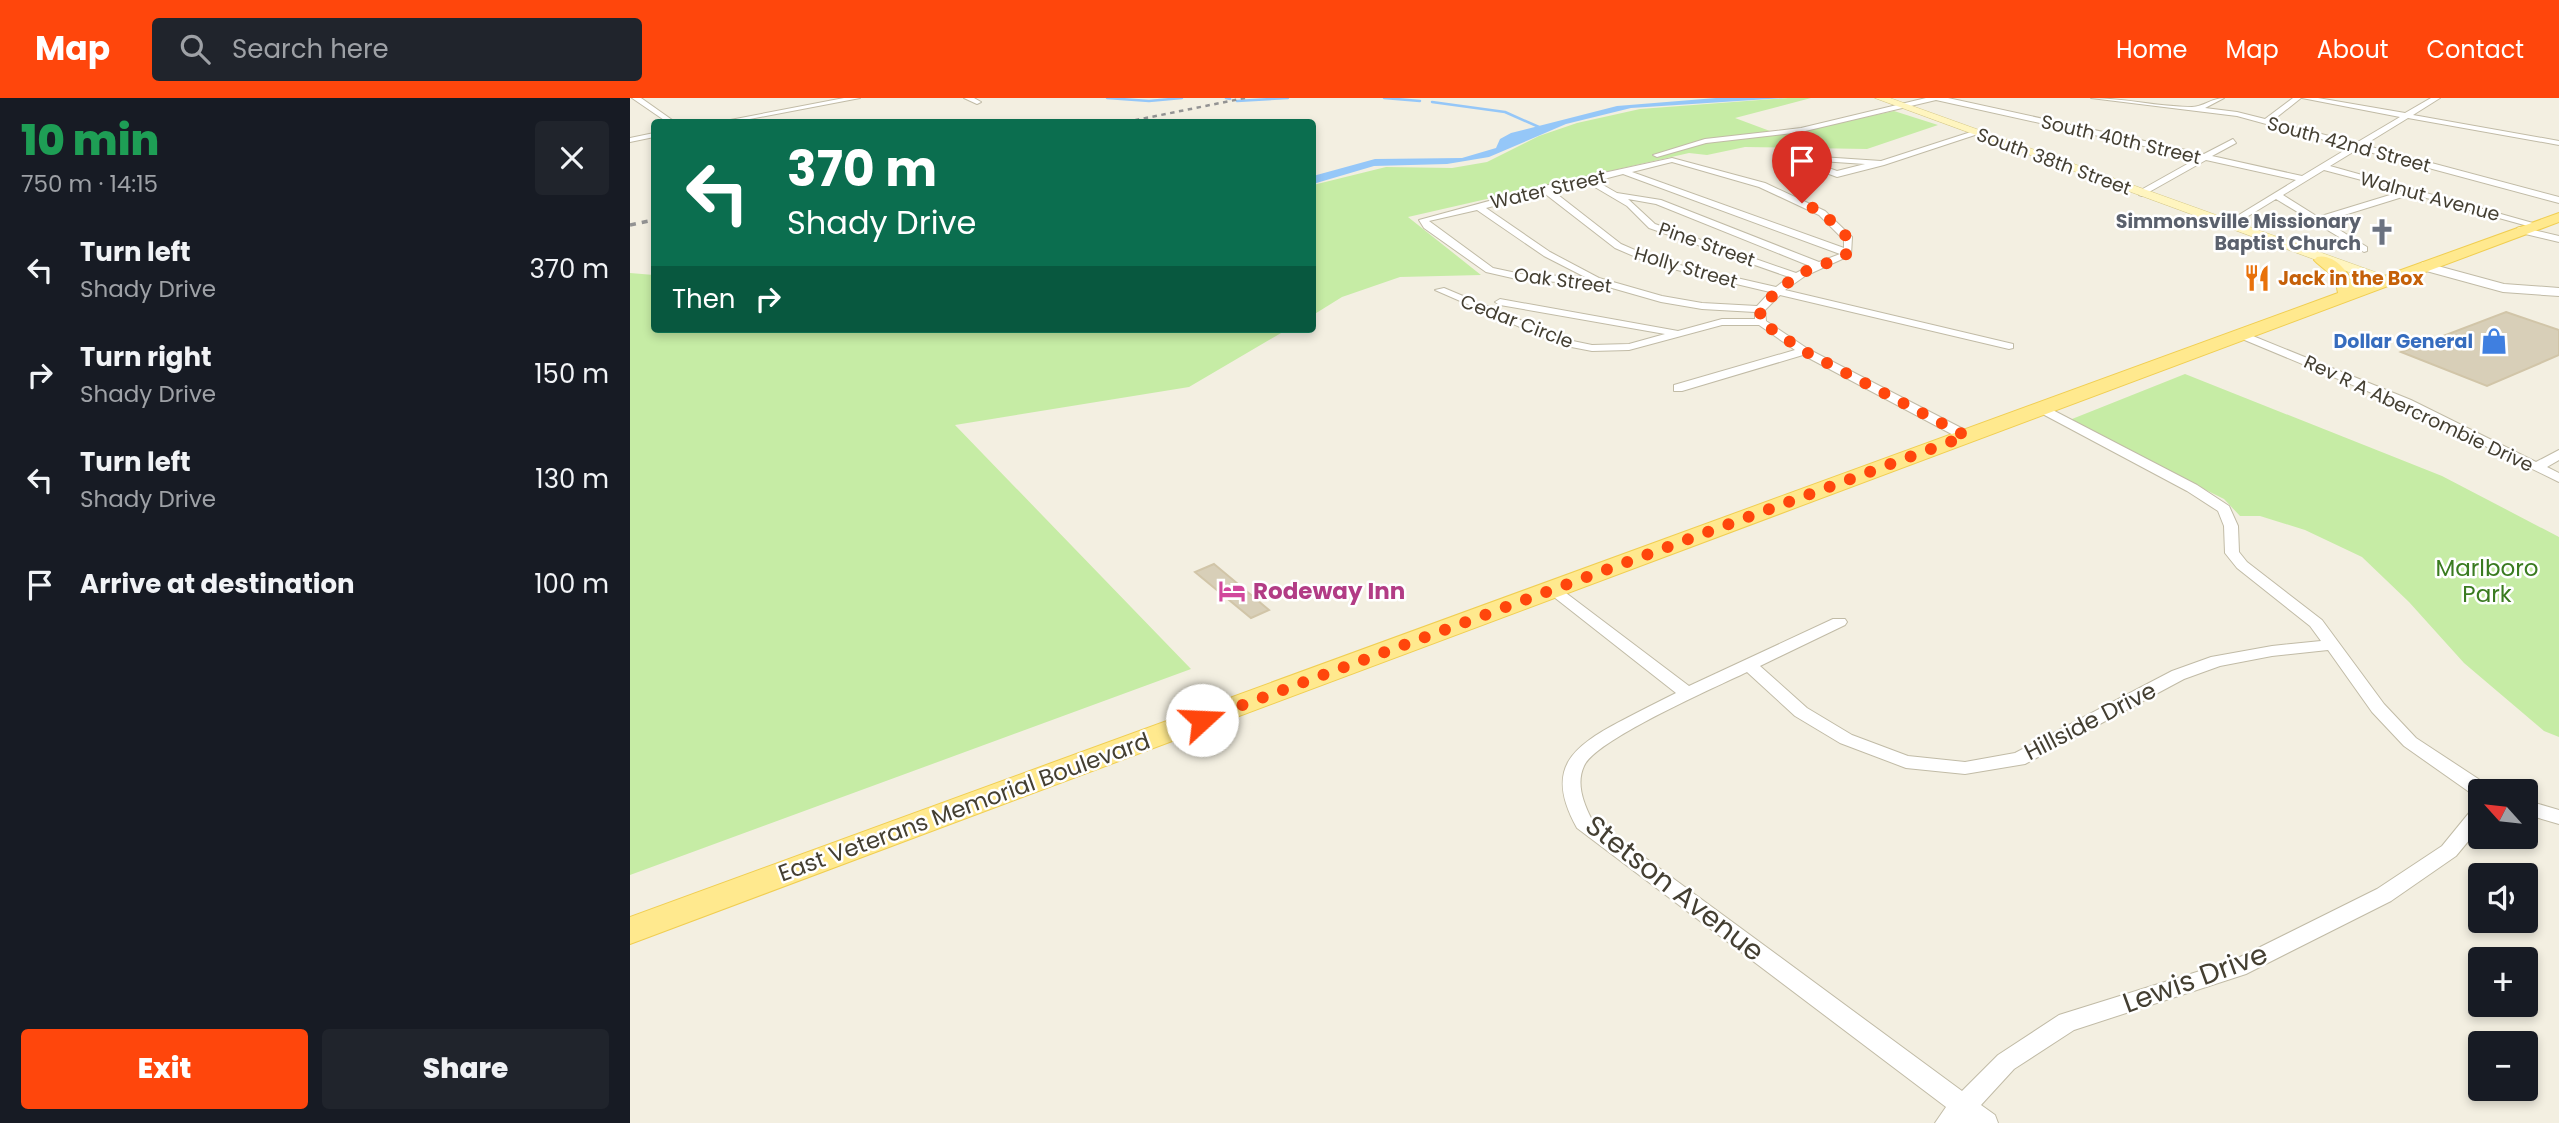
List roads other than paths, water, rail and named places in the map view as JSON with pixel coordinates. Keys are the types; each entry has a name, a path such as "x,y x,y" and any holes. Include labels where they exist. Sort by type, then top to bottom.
{"main road":[{"name":"South 38th Street","path":"1880,98 2322,260 2403,273"},
{"name":"East Veterans Memorial Boulevard","path":"630,931 2559,217"},
{"name":"South 38th Street","path":"2229,224 2403,273"},
{"path":"2322,260 2343,275 2347,283 2347,294"}],"street":[{"path":"636,98 667,119"},
{"path":"740,119 856,98"},
{"path":"968,98 977,102"},
{"path":"1656,155 1705,141 1792,132 1937,98"},
{"name":"South 40th Street","path":"1937,98 2304,179"},
{"name":"South 42nd Street","path":"2095,98 2197,109 2267,121 2559,200"},
{"path":"2197,109 2220,98"},
{"path":"2267,121 2297,98"},
{"path":"2306,98 2559,143"},
{"path":"2229,224 2436,98"},
{"path":"1881,163 1806,158 1796,160 1837,174 1881,163 1977,133"},
{"path":"630,140 651,136"},
{"path":"2142,192 2233,141"},
{"name":"Water Street","path":"1424,220 1672,160 1762,185 1822,212 1849,239 1848,253"},
{"name":"Walnut Avenue","path":"2324,167 2413,191 2559,239"},
{"path":"1624,172 1848,253"},
{"name":"Pine Street","path":"1589,180 1630,204 1652,226 1796,276"},
{"name":"Holly Street","path":"1545,189 1584,222 1630,251 1655,262 2008,346"},
{"path":"2318,220 2413,191"},
{"path":"1614,194 1658,202 1819,266"},
{"path":"2278,196 2364,249"},
{"path":"1477,206 1547,254 1600,281"},
{"name":"Oak Street","path":"1424,220 1427,226 1490,270 1521,278 1600,281 1661,299 1702,306 1760,309"},
{"path":"1848,253 1836,262 1796,276 1775,292 1760,309 1761,322 1804,351 1966,436"},
{"path":"2403,273 2503,288 2559,292"},
{"name":"Cedar Circle","path":"1440,290 1565,343 1592,348 1629,347 1723,322 1761,322"},
{"path":"1500,302 1679,333"},
{"path":"1502,317 1522,309 1537,309"},
{"name":"Rev R A Abercrombie Drive","path":"2239,334 2407,403 2559,478"},
{"path":"1678,388 1804,351"},
{"path":"2041,408 2192,488 2224,509 2231,526 2232,553 2242,565 2316,623 2378,708 2410,742 2468,781"},
{"path":"2536,467 2559,454"},
{"path":"1553,590 1687,693"},
{"name":"Stetson Avenue","path":"1839,622 1687,693 1596,743 1579,758 1571,779 1572,801 1584,823 1986,1123"},
{"name":"Hillside Drive","path":"1748,664 1801,712 1846,739 1906,762 1965,768 2019,759 2178,676 2217,661 2272,651 2331,645"},
{"path":"2538,811 2559,817"},
{"name":"Lewis Drive","path":"1947,1123 2006,1062 2067,1022 2238,968 2384,895 2449,851 2468,828"}],"water":[{"path":"1716,98 1785,98 1631,108 1566,124 1489,157 1447,164 1374,166 1316,183 1316,175 1375,159 1462,158 1496,148 1500,139 1511,133 1617,106"}],"waterway":[{"path":"1107,98 1149,101 1182,98"},
{"path":"1226,98 1230,99"},
{"path":"1237,101 1288,98"},
{"path":"1384,98 1420,101"},
{"path":"1432,102 1505,112 1539,127"}],"railway":[{"path":"1141,119 1245,98"},
{"path":"630,225 651,221"}],"place":[{"name":"Simmonsville Missionary Baptist Church","path":"2382,232"},
{"name":"Jack in the Box","path":"2257,278"},
{"name":"Dollar General","path":"2494,341"},
{"name":"Rodeway Inn","path":"1232,591"}],"park label":[{"name":"Marlboro Park","path":"2487,581"}]}
